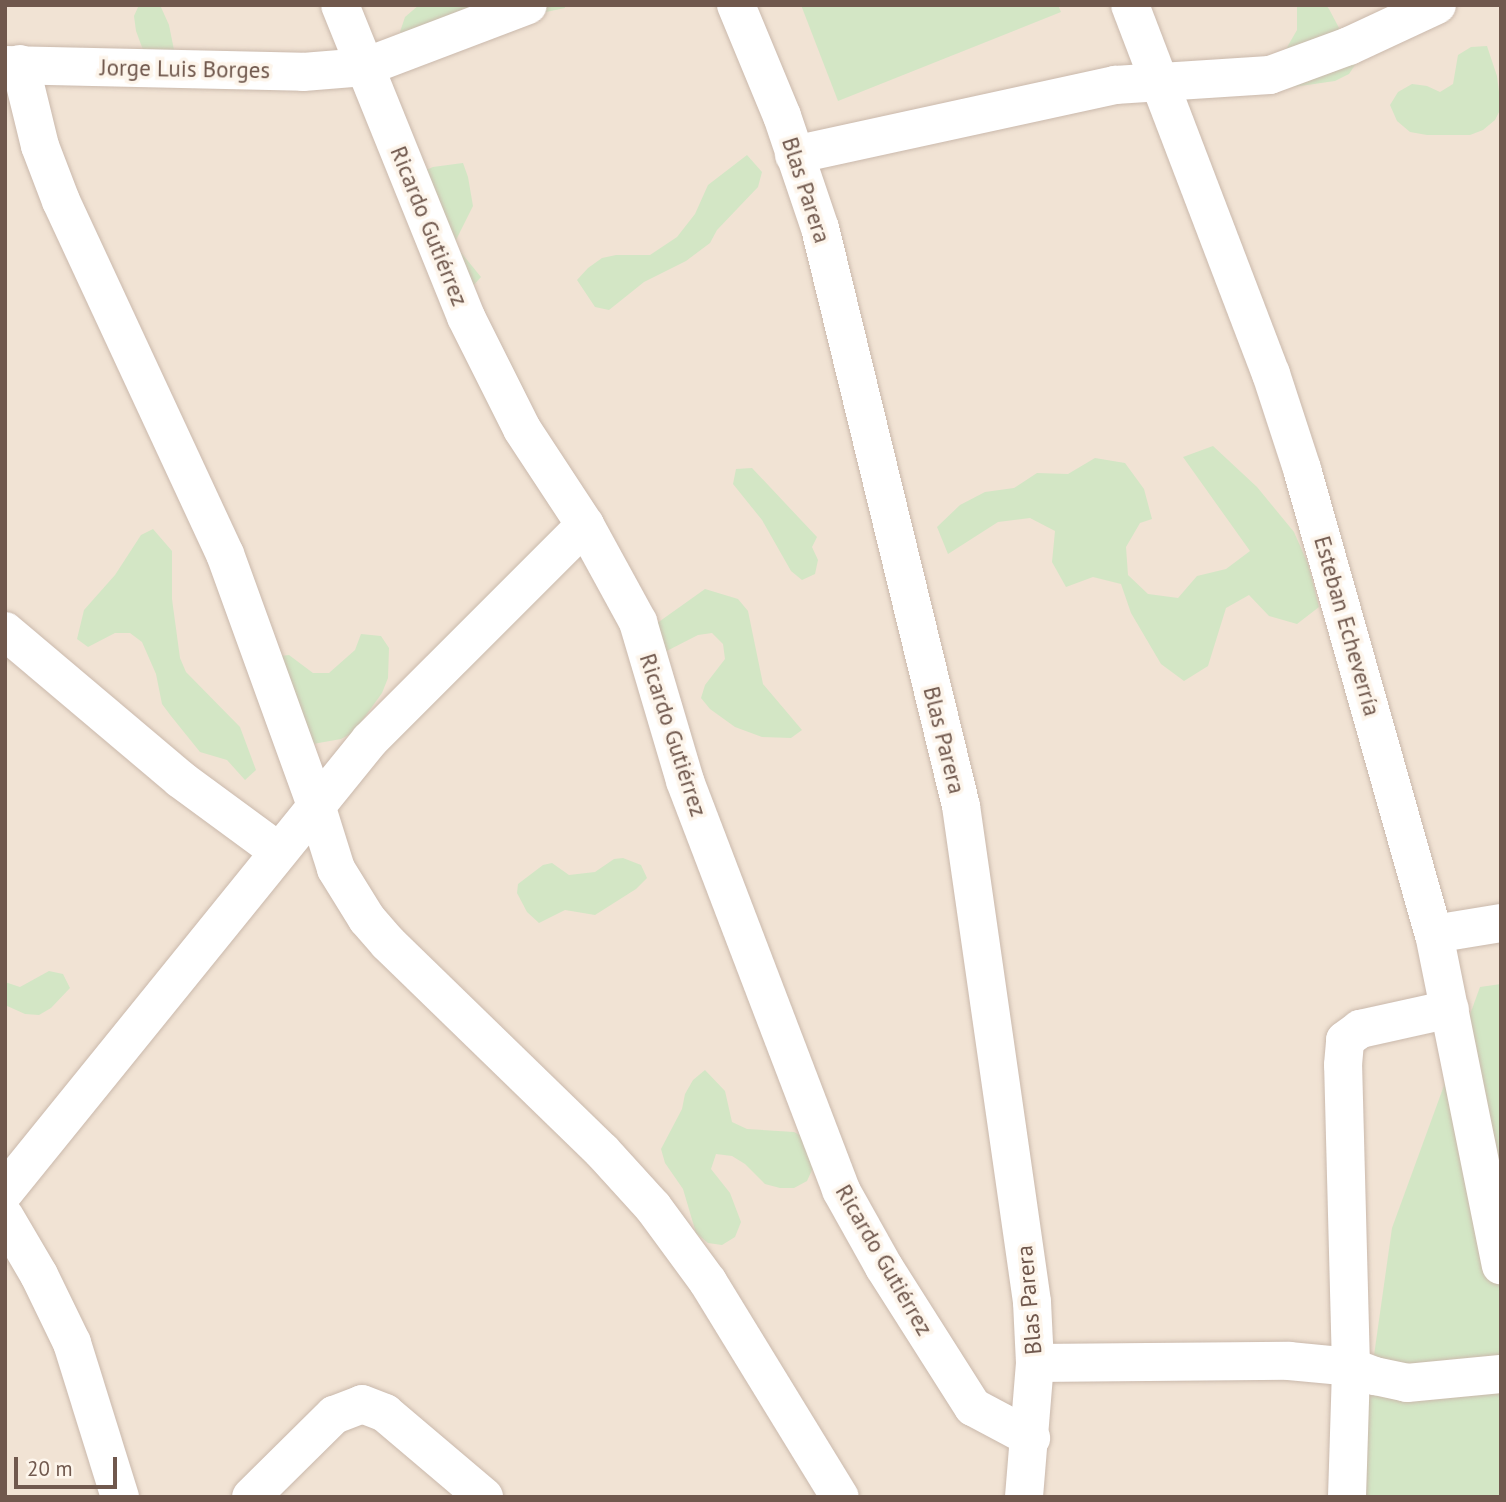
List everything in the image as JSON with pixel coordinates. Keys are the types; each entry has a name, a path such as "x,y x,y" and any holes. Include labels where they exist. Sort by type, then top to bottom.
{"street":[{"name":"Ricardo Gutiérrez","path":"340,5 466,317 522,429 585,525 638,622 685,781 841,1190 884,1267 972,1407 1031,1438"},
{"name":"Jorge Luis Borges","path":"13,64 303,72 365,67 528,5"},
{"name":"Blas Parera","path":"736,5 782,116 793,155 820,228 961,806 1032,1301 1035,1363 1031,1438 1024,1497"},
{"name":"Esteban Echeverría","path":"1130,5 1271,374 1302,469 1434,934 1501,1265"},
{"path":"793,155 1115,85 1270,75 1349,46 1437,5"},
{"path":"13,64 61,201 225,554 316,805 336,869 368,919 602,1151 653,1207 708,1282 840,1497"},
{"path":"5,1191 370,740 585,525"},
{"path":"5,631 180,779 278,851"},
{"path":"1434,934 1501,923"},
{"path":"1347,1497 1351,1367 1345,1040 1360,1029 1450,1009"},
{"path":"5,1217 72,1343 120,1497"},
{"path":"1035,1363 1289,1361 1351,1367 1375,1376 1408,1382 1501,1374"},
{"path":"251,1497 334,1415 362,1404 386,1413 484,1497"}],"shaded area":[{"path":"5,5 1501,5 1501,1497 5,1497"}],"green space":[{"path":"139,5 160,5 169,25 174,50 146,58 136,31 134,16"},
{"path":"419,5 564,5 565,8 409,41 400,32 405,17"},
{"path":"801,5 1058,5 1061,12 838,101"},
{"path":"1297,5 1326,5 1357,62 1349,74 1335,81 1293,87 1282,56 1297,30"},
{"path":"1487,46 1497,76 1501,108 1495,120 1483,130 1470,135 1427,135 1410,132 1397,121 1390,105 1398,92 1412,84 1427,86 1440,92 1453,84 1458,55 1471,47"},
{"path":"747,155 762,172 758,187 717,230 710,243 686,261 644,282 609,310 595,307 577,280 588,268 602,258 616,255 650,255 677,237 695,214 708,185"},
{"path":"463,163 473,206 454,244 481,277 472,287 419,173 433,167"},
{"path":"1213,446 1257,487 1294,532 1308,564 1319,607 1297,624 1269,616 1249,595 1226,608 1208,666 1184,681 1161,664 1131,613 1121,584 1093,577 1066,587 1052,562 1055,531 1030,518 998,522 948,554 937,527 960,505 985,492 1014,488 1037,473 1068,474 1095,458 1125,463 1144,489 1152,519 1140,523 1126,547 1128,575 1148,594 1178,598 1197,576 1226,569 1250,551 1183,457"},
{"path":"752,468 817,537 812,547 818,560 815,574 802,580 791,571 762,520 733,484 736,469"},
{"path":"153,529 172,551 172,599 180,658 186,672 240,727 256,770 245,780 227,760 200,752 162,704 156,674 142,642 130,633 115,633 88,647 77,639 84,610 115,575 141,535"},
{"path":"705,589 738,599 748,611 763,684 802,730 791,738 762,737 735,727 710,709 701,698 705,685 725,659 723,644 712,633 698,635 653,658 653,626"},
{"path":"361,634 381,636 389,648 388,678 382,693 354,732 341,739 313,744 272,657 289,655 313,673 329,673 355,650"},
{"path":"623,858 641,865 647,878 636,889 595,915 565,910 539,923 527,912 517,893 518,884 543,865 552,863 569,875 595,872 614,859"},
{"path":"49,971 63,974 70,988 51,1008 39,1015 25,1014 5,1005 5,982 20,987"},
{"path":"1501,984 1501,1497 1354,1497 1392,1228 1480,987"},
{"path":"705,1070 725,1091 732,1122 747,1129 794,1132 807,1139 813,1168 807,1181 794,1188 780,1188 765,1184 745,1164 732,1156 716,1154 711,1169 730,1193 741,1222 735,1237 722,1245 708,1243 696,1233 683,1189 665,1163 661,1149 682,1109 685,1094 693,1080"}]}
